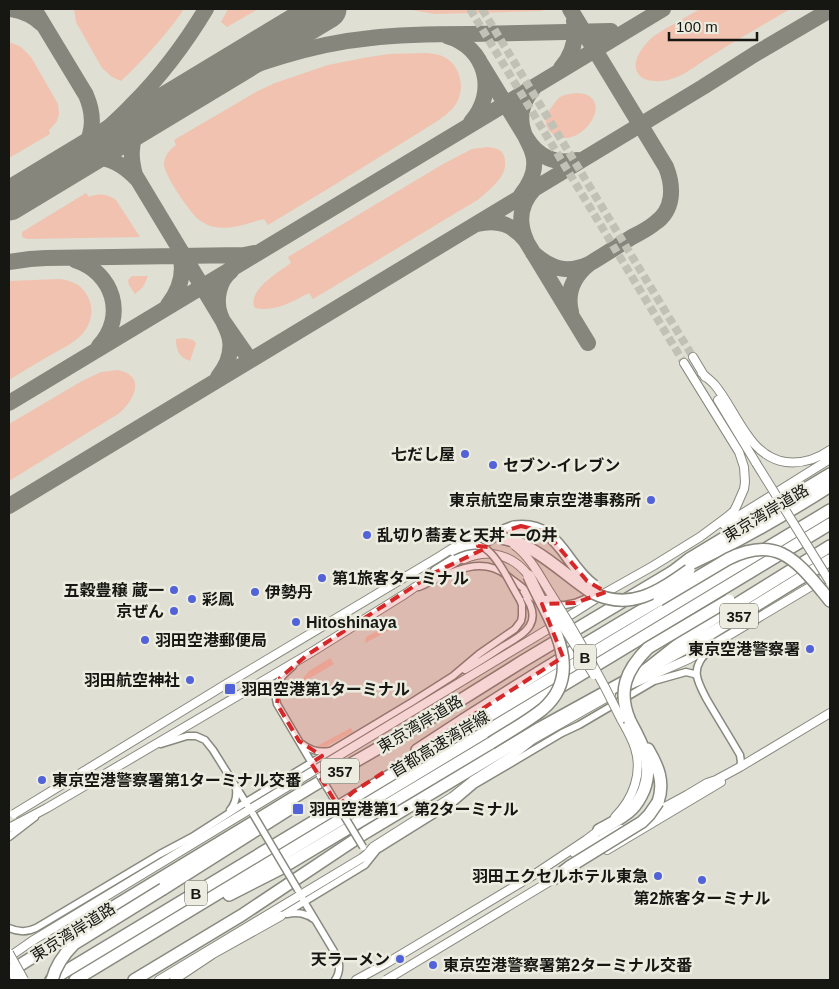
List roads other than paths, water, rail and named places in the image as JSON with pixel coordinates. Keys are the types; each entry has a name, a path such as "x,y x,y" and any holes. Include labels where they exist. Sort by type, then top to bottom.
{"highway":[{"name":"東京湾岸道路","path":"9,970 312,787 443,711 830,474"},
{"path":"672,572 766,525 830,486"},
{"path":"436,572 498,533 514,527 530,527 546,532 559,545 587,581 608,593 634,594 689,570 771,528 830,493"},
{"name":"首都高速湾岸線","path":"51,980 830,510"},
{"name":"首都高速湾岸線","path":"75,980 830,524"},
{"path":"501,538 517,542 530,549 600,597 612,600 629,600 643,597 673,582 689,570"},
{"path":"552,880 569,867 642,822 658,802 661,793 659,771 650,751 625,720 625,684 629,672 640,656 648,648 830,539"},
{"path":"647,668 719,615 830,546"},
{"path":"341,805 353,792 586,642 728,559 745,551 772,550 788,556 826,586 830,601"},
{"name":"357","path":"134,980 257,906 365,833 540,728 700,640 830,560"},
{"path":"103,964 145,946 231,894 304,854 491,743 542,709 554,698 558,691 563,676 563,658 559,640 529,576"},
{"path":"599,830 622,817 633,808 643,792 647,779 648,763 640,738"},
{"path":"51,980 57,965 74,944 256,831 316,792 346,768"}],"street":[{"path":"692,357 756,463 826,586"},
{"path":"9,957 32,941 249,809 542,633 605,593 653,566 727,518 734,511 742,497 745,474 742,460 739,452 684,363"},
{"path":"702,374 715,385 752,441 769,456 782,461 804,462 812,460 830,450"},
{"path":"700,537 727,523 830,459"},
{"path":"9,818 223,686 463,542 479,536 501,538 515,545 532,562 625,720 637,760 636,784 628,802 620,812 586,840 537,873 356,980"},
{"path":"316,770 334,750 453,676 479,654 518,626 522,616 522,605 491,552 476,545 464,546 437,558"},
{"path":"9,828 47,808 307,655 405,594 436,572 467,557 485,552 508,558 529,576 625,720"},
{"path":"405,594 458,570 474,566 484,566 502,572 524,588 535,599 551,604 565,605 575,603 593,595 605,593"},
{"path":"174,980 213,954 281,916 301,896 365,851 452,798 472,781 510,757 532,740 627,686 689,659 830,575"},
{"path":"453,676 463,672 522,635 530,627 532,609 517,584"},
{"path":"386,980 552,880 694,798 732,775 740,767 742,762 740,756 703,691 697,676 700,660 719,642"},
{"path":"307,655 280,678 277,683 275,697 277,704 365,851"},
{"path":"159,980 301,896 366,864 377,850 454,802 474,785 654,681 686,672 697,676"},
{"path":"537,873 659,811 707,783 740,767 830,713"},
{"path":"152,747 179,737 196,736 205,740 213,750 338,958 340,968 336,980"},
{"path":"299,742 312,750 325,752 334,750"},
{"path":"9,928 26,932 36,928 192,837 232,809 236,799 235,786"},
{"path":"9,837 47,808"},
{"path":"227,814 249,809"},
{"path":"281,916 302,913 318,922"},
{"path":"9,953 24,980"},
{"path":"9,970 16,980"}],"tunnel":[{"path":"470,9 684,363"},
{"path":"482,9 693,357"}],"place":[{"name":"七だし屋","path":"465,454"},
{"name":"セブン-イレブン","path":"493,465"},
{"name":"東京航空局東京空港事務所","path":"651,500"},
{"name":"乱切り蕎麦と天丼 一の井","path":"367,535"},
{"name":"第1旅客ターミナル","path":"322,578"},
{"name":"五穀豊穣 蔵一","path":"174,590"},
{"name":"伊勢丹","path":"255,592"},
{"name":"彩鳳","path":"192,599"},
{"name":"京ぜん","path":"174,611"},
{"name":"Hitoshinaya","path":"296,622"},
{"name":"羽田空港郵便局","path":"145,640"},
{"name":"東京空港警察署","path":"810,649"},
{"name":"羽田航空神社","path":"190,680"},
{"name":"羽田空港第1ターミナル","path":"230,689"},
{"name":"東京空港警察署第1ターミナル交番","path":"42,780"},
{"name":"羽田空港第1・第2ターミナル","path":"298,809"},
{"name":"羽田エクセルホテル東急","path":"658,876"},
{"name":"第2旅客ターミナル","path":"702,880"},
{"name":"天ラーメン","path":"400,959"},
{"name":"東京空港警察署第2ターミナル交番","path":"433,965"}]}
